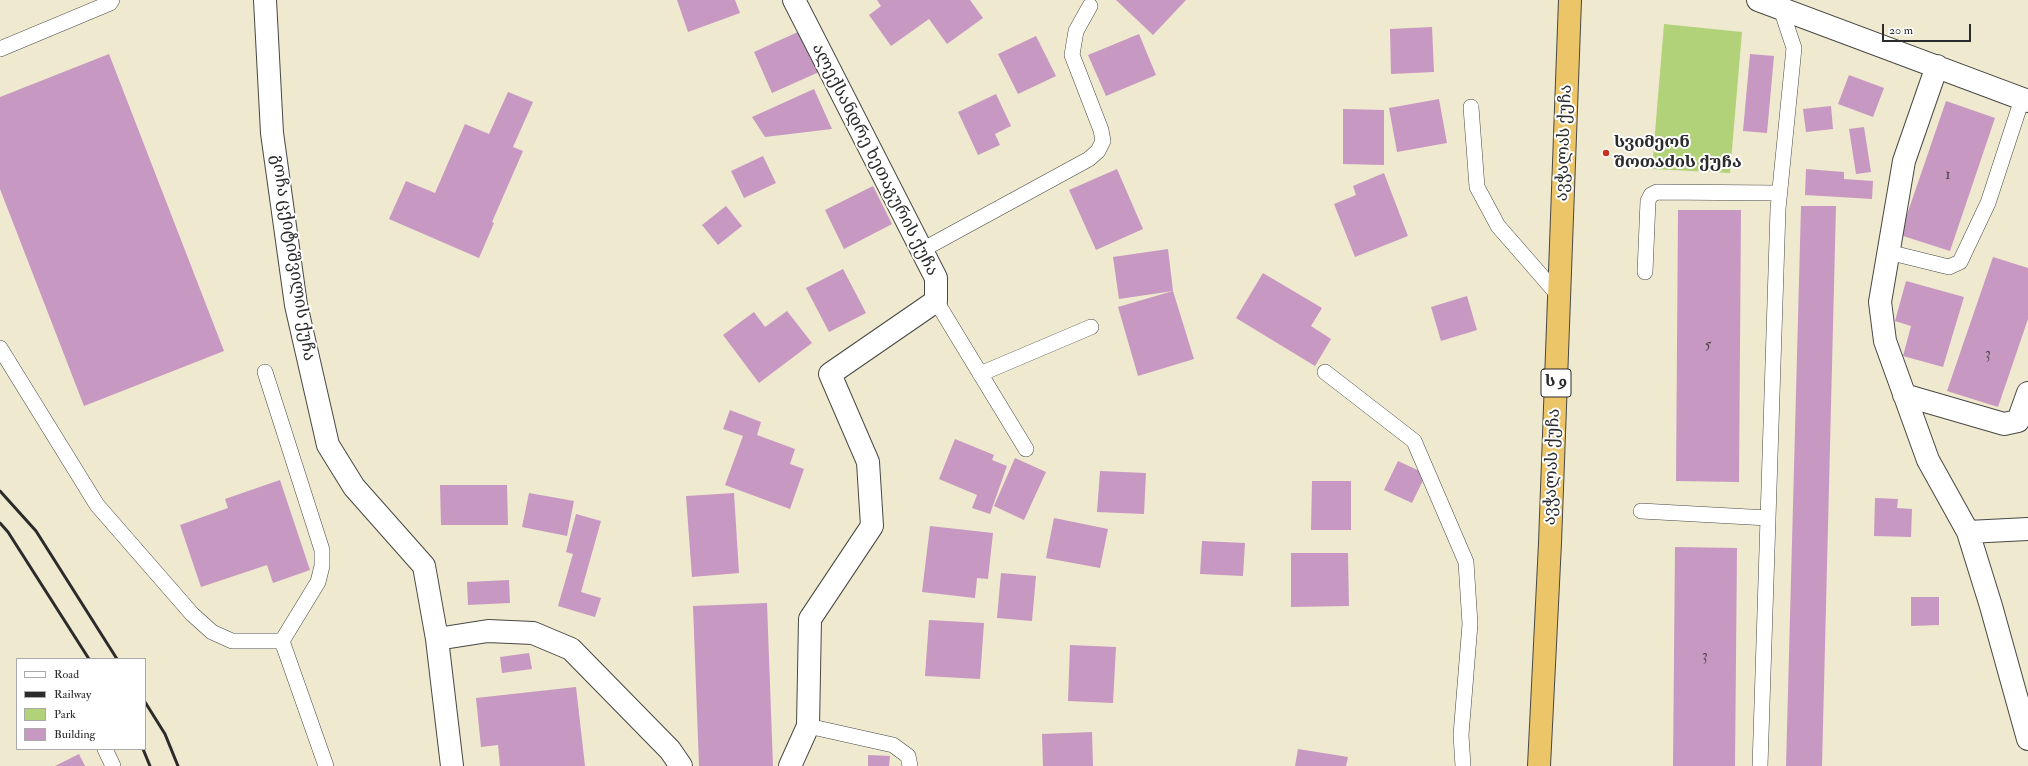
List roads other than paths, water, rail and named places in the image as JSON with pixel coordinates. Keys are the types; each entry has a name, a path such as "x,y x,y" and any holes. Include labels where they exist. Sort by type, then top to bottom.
{"highway":[{"name":"ავჭალას ქუჩა","path":"1538,766 1559,296 1570,0"}],"street":[{"name":"გოჩა ცქიტიშვილის ქუჩა","path":"265,0 272,134 296,304 328,445 354,487 424,566 437,639 452,766"},
{"name":"ალექსანდრე ხეთაგურის ქუჩა","path":"790,766 808,726 810,619 872,526 868,462 830,374 936,301 936,278 794,0"},
{"path":"1758,0 2025,100"},
{"path":"1937,66 1904,161 1880,302 1885,341 1928,460 1968,532 1992,606 2028,739"},
{"path":"1904,395 2004,424 2018,421 2028,393"},
{"path":"1968,532 2028,529"},
{"path":"437,639 488,631 533,633 571,649 670,750 681,766"}],"lane":[{"path":"0,49 110,4 112,0"},
{"path":"922,250 1089,159 1098,152 1102,141 1101,130 1072,55 1076,31 1090,6"},
{"path":"1760,766 1779,193 1794,48 1781,9"},
{"path":"1888,252 1949,267 1960,262 1988,202 2025,100"},
{"path":"1471,106 1477,187 1498,226 1559,296"},
{"path":"1645,272 1648,201 1651,195 1657,192 1779,193"},
{"path":"936,301 1026,448"},
{"path":"980,374 1090,327"},
{"path":"0,348 97,505 192,614 212,632 232,641 282,641"},
{"path":"265,372 322,550 322,566 318,582 282,641"},
{"path":"1325,372 1414,441 1466,562 1470,624 1460,735 1463,766"},
{"path":"1641,511 1768,518"},
{"path":"282,641 326,766"},
{"path":"808,726 892,745 908,756 910,766"},
{"path":"105,750 113,766"}],"railway":[{"path":"0,491 36,531 116,658"},
{"path":"0,523 8,532 88,658"},
{"path":"146,704 165,734 178,766"},
{"path":"143,750 150,766"}],"place":[{"name":"სვიმეონ შოთაძის ქუჩა","path":"1606,153"}]}
